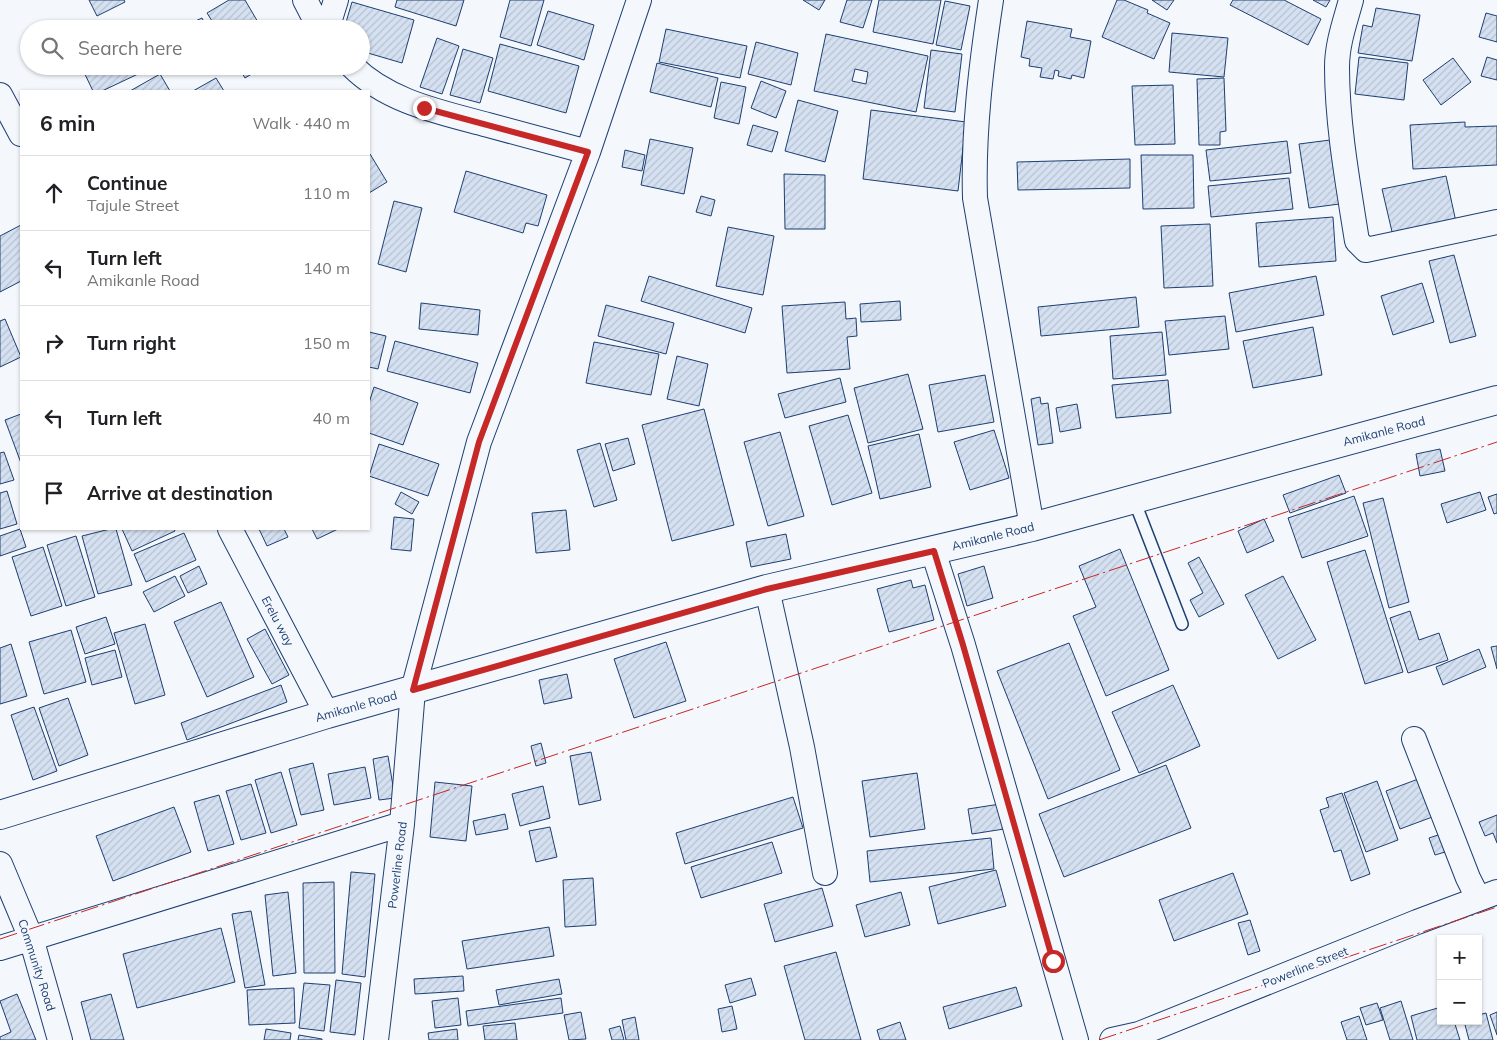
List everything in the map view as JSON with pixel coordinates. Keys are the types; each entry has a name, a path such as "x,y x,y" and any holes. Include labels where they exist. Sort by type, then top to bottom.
{"street":[{"path":"306,0 316,20"},
{"path":"330,20 336,0"},
{"name":"Powerline Road","path":"376,1040 402,824 413,690 479,442 588,152 639,0"},
{"path":"991,0 973,154 975,198 1032,527"},
{"path":"1351,0 1341,37 1337,66 1341,120 1357,241 1366,250 1497,222"},
{"path":"361,75 384,90 424,108 588,152"},
{"path":"0,95 20,132"},
{"name":"Amikanle Road","path":"0,815 326,714 767,589 1032,527 1497,400"},
{"name":"Erelu way","path":"231,530 326,714"},
{"path":"934,551 963,645 1076,1040"},
{"path":"767,589 802,747 825,873"},
{"path":"1414,739 1468,878 1488,895"},
{"path":"0,948 402,824"},
{"name":"Community Road","path":"0,864 31,938 60,1040"},
{"name":"Powerline Street","path":"1112,1040 1139,1034 1488,895"}],"lane":[{"path":"1134,500 1182,624"}],"building":[{"path":"89,0 124,0 125,2 97,16"},
{"path":"229,0 245,0 257,20 211,20 207,13"},
{"path":"397,0 464,0 456,26 395,7"},
{"path":"510,0 544,0 531,46 500,37"},
{"path":"803,0 825,0 819,10"},
{"path":"847,0 872,0 863,28 840,22"},
{"path":"879,0 941,0 933,44 873,32"},
{"path":"1117,0 1124,0 1148,10 1147,13 1170,23 1154,59 1102,37"},
{"path":"1152,0 1174,0 1167,10"},
{"path":"1233,0 1284,0 1321,19 1308,45 1230,5"},
{"path":"1313,0 1330,0 1326,7"},
{"path":"945,1 970,6 961,50 936,45"},
{"path":"352,2 414,20 402,63 370,54 370,20 347,20"},
{"path":"1376,8 1420,15 1412,61 1358,53 1363,25 1372,27"},
{"path":"548,11 594,25 584,60 537,45"},
{"path":"1486,13 1497,16 1497,42 1479,37"},
{"path":"1027,21 1072,29 1070,37 1091,41 1084,78 1072,75 1071,79 1058,76 1059,71 1055,70 1053,79 1040,77 1042,68 1029,66 1030,59 1021,57"},
{"path":"666,29 747,46 740,78 659,62"},
{"path":"1172,33 1228,38 1224,77 1169,72"},
{"path":"826,34 928,56 916,112 814,91","holes":["855,69 868,72 866,84 852,81"]},
{"path":"437,38 459,46 442,94 420,87"},
{"path":"756,42 798,53 791,85 748,74"},
{"path":"500,44 579,66 566,113 488,91"},
{"path":"463,49 493,58 480,103 450,95"},
{"path":"931,50 962,54 955,112 924,108"},
{"path":"1359,57 1408,63 1404,100 1355,94"},
{"path":"1487,57 1497,60 1497,80 1481,76"},
{"path":"1453,58 1471,82 1441,105 1423,80"},
{"path":"657,63 718,78 711,107 650,92"},
{"path":"85,75 136,75 104,90 93,90"},
{"path":"161,75 169,90 132,90"},
{"path":"216,78 223,90 195,90"},
{"path":"1224,78 1226,131 1220,132 1220,145 1199,145 1197,79"},
{"path":"761,81 786,91 776,118 751,108"},
{"path":"721,82 746,87 739,124 714,118"},
{"path":"1173,85 1175,144 1135,145 1132,86"},
{"path":"798,100 838,111 825,162 785,151"},
{"path":"871,110 966,122 958,191 863,179"},
{"path":"1465,122 1465,127 1497,126 1497,165 1413,169 1410,125"},
{"path":"753,125 778,132 772,152 747,145"},
{"path":"650,139 693,148 684,194 641,185"},
{"path":"1338,139 1347,203 1309,208 1299,144"},
{"path":"1287,141 1291,173 1210,181 1206,150"},
{"path":"625,150 645,155 642,171 622,167"},
{"path":"370,154 387,182 370,192"},
{"path":"1141,155 1193,155 1194,208 1143,209"},
{"path":"1130,159 1130,188 1018,190 1017,162"},
{"path":"466,171 547,195 538,226 526,223 523,233 454,212"},
{"path":"784,174 825,175 825,229 785,229"},
{"path":"1446,176 1456,222 1393,236 1382,189"},
{"path":"1289,178 1293,209 1211,217 1208,186"},
{"path":"701,196 715,200 711,216 696,212"},
{"path":"394,201 422,208 406,272 378,264"},
{"path":"1333,217 1336,261 1259,267 1256,223"},
{"path":"1210,224 1213,286 1164,288 1161,226"},
{"path":"20,226 20,282 0,292 0,236"},
{"path":"728,227 774,236 763,295 716,286"},
{"path":"1454,255 1476,336 1450,343 1429,261"},
{"path":"649,276 752,308 745,333 641,301"},
{"path":"1316,276 1324,315 1236,332 1229,293"},
{"path":"1422,283 1434,322 1393,335 1381,296"},
{"path":"1136,297 1139,327 1041,336 1038,307"},
{"path":"900,301 901,320 861,322 860,304"},
{"path":"845,302 846,319 856,318 857,336 847,337 850,369 787,373 782,306"},
{"path":"421,303 480,310 478,335 419,329"},
{"path":"606,305 674,323 666,354 598,336"},
{"path":"1225,316 1229,349 1169,355 1165,321"},
{"path":"5,319 20,357 0,367 0,321"},
{"path":"1313,327 1322,375 1253,388 1243,341"},
{"path":"370,332 386,336 378,369 370,367"},
{"path":"1162,332 1166,375 1113,379 1110,336"},
{"path":"395,341 478,363 470,393 387,371"},
{"path":"594,342 659,354 651,395 586,383"},
{"path":"677,356 708,364 699,406 667,399"},
{"path":"908,374 923,429 868,443 854,388"},
{"path":"985,375 994,422 938,432 929,385"},
{"path":"840,378 846,402 785,418 778,394"},
{"path":"1168,380 1171,413 1116,418 1112,385"},
{"path":"374,387 418,403 403,445 370,433 370,400"},
{"path":"1040,397 1041,404 1048,403 1053,443 1038,445 1031,399"},
{"path":"1077,404 1081,428 1060,432 1056,408"},
{"path":"704,409 734,525 672,541 642,425"},
{"path":"20,414 20,460 5,420"},
{"path":"848,415 872,493 832,505 809,426"},
{"path":"994,430 1009,478 970,490 954,442"},
{"path":"780,432 804,516 768,526 744,442"},
{"path":"919,434 931,487 880,499 868,446"},
{"path":"628,438 635,464 613,471 605,444"},
{"path":"600,443 617,500 594,507 577,450"},
{"path":"379,444 439,464 428,496 370,476"},
{"path":"1440,449 1445,471 1420,476 1416,454"},
{"path":"4,452 14,480 0,484 0,453"},
{"path":"1339,475 1346,493 1290,513 1283,495"},
{"path":"7,491 17,524 0,529 0,493"},
{"path":"401,492 419,502 412,514 395,504"},
{"path":"1480,492 1486,510 1447,523 1441,504"},
{"path":"1497,494 1497,513 1494,514 1488,497"},
{"path":"1354,496 1368,536 1302,558 1288,518"},
{"path":"1383,498 1409,602 1389,608 1363,503"},
{"path":"566,510 570,550 536,553 532,513"},
{"path":"394,517 414,519 411,551 391,549"},
{"path":"1264,519 1274,541 1247,553 1238,531"},
{"path":"20,529 26,547 0,556 0,536"},
{"path":"106,530 116,530 132,585 98,594 82,536"},
{"path":"122,530 175,531 132,551"},
{"path":"259,530 284,530 288,537 267,546"},
{"path":"312,530 336,530 317,539"},
{"path":"184,533 196,560 146,582 134,554"},
{"path":"786,534 791,559 751,567 746,542"},
{"path":"76,536 95,597 66,606 47,545"},
{"path":"43,547 62,606 31,616 12,557"},
{"path":"1120,549 1169,670 1106,696 1073,616 1096,607 1079,566"},
{"path":"1365,550 1403,672 1365,684 1327,562"},
{"path":"1199,557 1224,604 1199,617 1190,600 1203,593 1188,563"},
{"path":"199,566 207,584 188,593 180,576"},
{"path":"984,566 993,598 967,606 958,574"},
{"path":"175,576 185,596 154,612 143,592"},
{"path":"1283,576 1316,640 1278,659 1245,595"},
{"path":"911,580 913,588 925,585 934,620 889,632 877,589"},
{"path":"221,602 254,677 207,697 174,622"},
{"path":"1410,611 1419,640 1439,633 1448,660 1408,673 1390,618"},
{"path":"106,617 115,644 85,654 76,627"},
{"path":"145,624 165,695 135,704 114,633"},
{"path":"265,629 289,675 272,684 247,639"},
{"path":"71,630 86,682 44,694 29,642"},
{"path":"666,642 686,701 634,718 614,659"},
{"path":"1069,643 1120,770 1048,799 997,671"},
{"path":"11,644 27,696 0,704 0,648"},
{"path":"1497,646 1497,669 1491,647"},
{"path":"1479,649 1486,667 1443,685 1436,667"},
{"path":"115,650 122,677 92,685 85,658"},
{"path":"567,674 572,698 544,704 539,680"},
{"path":"281,685 287,702 187,740 181,723"},
{"path":"1173,685 1200,746 1139,773 1112,712"},
{"path":"68,698 88,755 59,766 39,708"},
{"path":"34,707 57,771 33,780 11,715"},
{"path":"541,743 546,763 536,766 531,746"},
{"path":"591,752 601,800 579,805 570,756"},
{"path":"388,756 395,798 379,800 373,759"},
{"path":"313,763 324,810 301,815 289,769"},
{"path":"1166,765 1191,828 1064,877 1039,814"},
{"path":"365,767 371,798 334,805 328,774"},
{"path":"281,772 297,825 271,833 255,780"},
{"path":"917,773 925,829 870,837 862,781"},
{"path":"1421,778 1435,816 1400,829 1386,791"},
{"path":"1377,781 1398,840 1366,852 1344,793"},
{"path":"435,782 472,786 466,841 430,837"},
{"path":"251,784 266,833 241,840 226,791"},
{"path":"543,786 550,818 520,826 512,794"},
{"path":"1342,793 1370,874 1351,881 1341,850 1334,852 1320,810 1329,807 1326,798"},
{"path":"219,795 234,844 208,851 194,802"},
{"path":"793,797 803,828 685,864 676,833"},
{"path":"1000,804 1004,829 972,834 968,809"},
{"path":"174,807 191,852 113,881 96,836"},
{"path":"505,814 508,829 476,835 473,821"},
{"path":"1497,815 1497,843 1493,833 1485,836 1479,822"},
{"path":"550,827 557,857 536,862 529,831"},
{"path":"1447,832 1452,850 1435,855 1429,838"},
{"path":"991,838 994,869 870,882 867,851"},
{"path":"772,842 782,873 701,898 691,867"},
{"path":"996,870 1006,906 938,924 929,887"},
{"path":"351,872 375,874 365,977 342,974"},
{"path":"1233,873 1248,914 1174,941 1159,900"},
{"path":"593,878 596,925 565,927 563,880"},
{"path":"334,882 335,973 304,973 303,883"},
{"path":"822,888 833,926 775,942 764,904"},
{"path":"288,892 296,973 273,976 265,895"},
{"path":"901,892 910,925 865,937 856,905"},
{"path":"251,911 265,985 245,988 232,914"},
{"path":"1250,920 1260,951 1248,955 1238,923"},
{"path":"549,927 554,956 467,969 462,941"},
{"path":"221,928 235,982 137,1008 123,954"},
{"path":"836,952 861,1040 805,1040 784,966"},
{"path":"463,976 464,991 415,994 414,979"},
{"path":"751,978 756,995 730,1003 725,985"},
{"path":"559,979 562,994 499,1005 496,990"},
{"path":"336,980 361,983 355,1035 330,1032"},
{"path":"304,983 330,985 324,1031 299,1028"},
{"path":"1016,987 1022,1006 949,1029 943,1007"},
{"path":"294,988 295,1023 249,1025 247,990"},
{"path":"17,994 36,1040 0,1040 0,1037 11,1032 0,1001"},
{"path":"111,994 124,1040 91,1040 81,1002"},
{"path":"458,998 461,1025 435,1028 432,1001"},
{"path":"561,998 563,1013 468,1026 466,1011"},
{"path":"1401,1001 1413,1040 1390,1040 1380,1008"},
{"path":"1377,1003 1383,1020 1366,1025 1360,1008"},
{"path":"732,1006 737,1029 722,1032 718,1009"},
{"path":"1437,1008 1437,1025 1455,1025 1460,1040 1417,1040 1411,1016"},
{"path":"581,1012 586,1039 569,1040 564,1015"},
{"path":"1497,1012 1497,1035 1490,1015"},
{"path":"1486,1013 1493,1040 1469,1040 1465,1025 1482,1025 1482,1014"},
{"path":"1359,1016 1367,1040 1347,1040 1341,1022"},
{"path":"635,1017 639,1040 626,1040 622,1020"},
{"path":"900,1022 906,1040 880,1040 877,1030"},
{"path":"515,1023 517,1040 485,1040 483,1026"},
{"path":"620,1026 624,1040 612,1040 609,1029"},
{"path":"266,1029 291,1033 290,1040 264,1040"},
{"path":"457,1029 458,1040 429,1040 428,1033"},
{"path":"299,1035 322,1039 322,1040 298,1040"}],"power":[{"path":"0,939 1497,442"},
{"path":"1099,1040 1497,907"}],"route":[{"path":"424,108 588,152 479,442 413,690 767,589 934,551 963,645 1053,961"}]}
